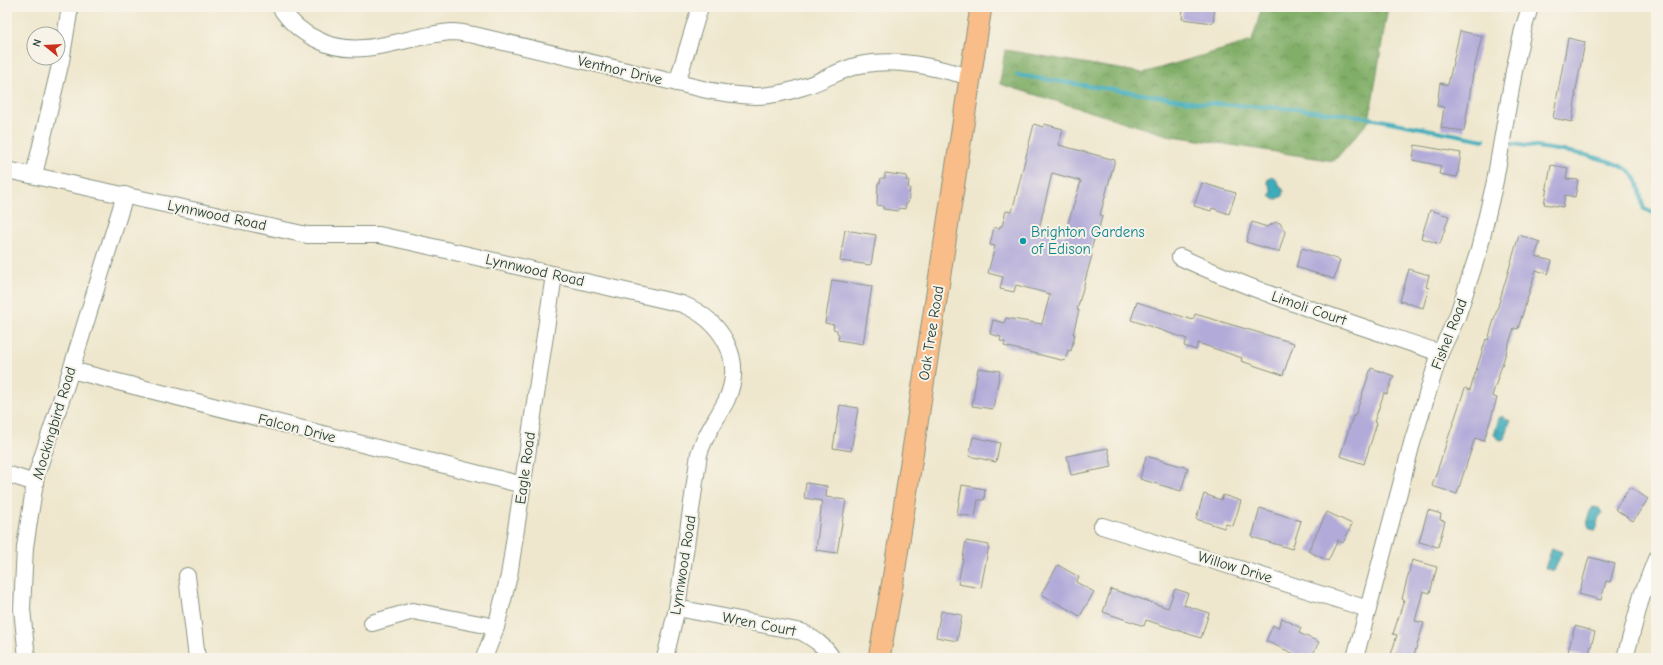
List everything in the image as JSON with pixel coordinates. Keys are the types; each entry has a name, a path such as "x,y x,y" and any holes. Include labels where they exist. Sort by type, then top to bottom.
{"main road":[{"name":"Oak Tree Road","path":"879,658 892,587 981,7"}],"street":[{"path":"34,175 62,61 70,7"},
{"name":"Ventnor Drive","path":"280,7 292,22 306,34 322,43 337,48 360,50 454,32 474,35 677,83 743,96 768,97 804,87 831,75 865,64 889,62 922,65 970,77"},
{"path":"677,83 700,7"},
{"name":"Fishel Road","path":"1354,658 1412,442 1440,353 1457,317 1479,250 1495,181 1514,70 1530,7"},
{"name":"Lynnwood Road","path":"7,170 307,235 379,235 682,304 696,309 718,328 726,341 731,355 733,370 727,398 706,434 699,454 677,608 665,658"},
{"name":"Mockingbird Road","path":"27,658 22,609 25,547 35,483 125,195"},
{"name":"Limoli Court","path":"1180,257 1226,278 1285,301 1440,353"},
{"name":"Eagle Road","path":"484,658 496,627 509,576 554,275"},
{"name":"Falcon Drive","path":"71,370 523,485"},
{"path":"7,474 35,483"},
{"name":"Willow Drive","path":"1102,526 1368,609"},
{"path":"1626,658 1642,595 1656,559"},
{"path":"187,576 197,658"},
{"name":"Wren Court","path":"677,608 802,632 818,642 832,658"},
{"path":"372,623 413,611 496,627"}],"green space":[{"path":"1262,7 1388,7 1369,121 1334,161 1167,135 1000,84 1005,50 1143,73 1252,41"}],"water":[{"path":"1271,176 1275,178 1284,191 1283,196 1275,200 1270,196 1272,191 1267,181"},
{"path":"1503,416 1510,421 1505,439 1500,440 1494,435 1499,418"},
{"path":"1593,507 1599,508 1602,513 1598,519 1597,528 1595,530 1590,529 1587,521"},
{"path":"1552,548 1562,552 1554,571 1545,568"}],"building":[{"path":"1183,7 1215,7 1213,23 1182,19"},
{"path":"1460,31 1482,36 1473,74 1464,131 1441,128 1444,107 1437,106 1440,83 1448,85"},
{"path":"1568,38 1585,42 1575,95 1572,122 1553,118"},
{"name":"Brighton Gardens of Edison","path":"1034,124 1043,127 1044,124 1063,129 1059,145 1115,160 1100,215 1102,216 1098,232 1096,232 1090,254 1092,255 1077,310 1079,310 1073,334 1075,334 1071,351 1068,350 1065,361 1004,346 1005,342 1000,341 1001,337 990,334 993,320 1004,323 1006,318 1042,324 1050,294 1016,285 1014,292 1000,289 1003,277 988,273 995,246 990,245 994,227 999,229 1000,226 1002,226 1006,211 1012,212","holes":["1052,173 1081,181 1064,236 1039,229"]},
{"path":"1415,145 1461,153 1457,177 1439,174 1441,166 1413,160"},
{"path":"1551,165 1568,168 1566,179 1578,180 1575,197 1565,195 1563,207 1544,204"},
{"path":"885,173 907,176 906,181 909,181 908,188 910,188 908,203 906,203 905,209 899,208 898,211 883,209 883,206 877,205 878,183 880,183 881,178 885,178"},
{"path":"1202,183 1236,193 1229,214 1212,208 1211,211 1194,206"},
{"path":"1430,210 1449,216 1440,244 1421,238"},
{"path":"1252,222 1267,227 1276,222 1280,223 1285,232 1279,252 1246,242"},
{"path":"845,230 876,235 871,265 840,261"},
{"path":"1519,235 1540,242 1535,256 1552,261 1548,274 1536,270 1518,329 1514,328 1492,396 1497,398 1484,441 1475,438 1457,494 1432,486 1465,388 1470,390 1486,339 1488,340"},
{"path":"1302,248 1340,260 1334,279 1296,267"},
{"path":"1409,269 1429,275 1426,287 1429,288 1423,308 1400,301"},
{"path":"832,280 872,286 863,344 838,340 839,334 837,333 837,330 833,329 834,325 825,323"},
{"path":"1137,302 1193,320 1195,314 1294,343 1283,375 1241,361 1242,358 1198,343 1196,350 1184,346 1187,339 1131,320"},
{"path":"978,368 1000,371 993,409 972,406"},
{"path":"1371,368 1394,376 1387,394 1384,393 1374,422 1377,423 1364,464 1340,456"},
{"path":"840,405 858,408 851,451 833,448"},
{"path":"973,437 1000,443 996,462 969,456"},
{"path":"1108,448 1112,467 1071,475 1067,456"},
{"path":"1146,456 1188,468 1181,491 1140,479"},
{"path":"806,483 827,486 826,497 846,500 837,553 816,550 822,501 804,498"},
{"path":"962,485 985,489 984,500 978,500 975,517 957,514"},
{"path":"1630,487 1648,499 1633,521 1615,509"},
{"path":"1204,494 1221,500 1223,495 1241,501 1233,526 1226,524 1224,528 1196,519"},
{"path":"1260,508 1301,521 1292,549 1252,537"},
{"path":"1428,510 1441,514 1440,520 1445,521 1438,547 1419,542"},
{"path":"1327,512 1352,524 1343,543 1338,540 1328,561 1308,551"},
{"path":"966,541 989,545 981,588 958,584"},
{"path":"1589,557 1615,564 1610,582 1606,581 1601,600 1579,594"},
{"path":"1412,560 1437,567 1430,593 1423,591 1415,621 1424,623 1413,658 1390,658 1397,635 1393,634 1404,600 1402,599"},
{"path":"1058,565 1079,577 1076,582 1094,592 1080,616 1041,594"},
{"path":"1111,589 1168,608 1175,589 1188,593 1184,605 1209,613 1201,638 1146,620 1144,626 1103,612"},
{"path":"941,611 962,615 957,641 936,637"},
{"path":"1282,618 1301,628 1299,633 1319,642 1311,658 1303,658 1266,641 1273,625 1278,628"},
{"path":"1575,626 1595,632 1588,657 1568,652"}],"waterway":[{"path":"1017,75 1201,103 1297,109 1359,116 1484,140"},
{"path":"1513,144 1560,150 1598,158 1627,169 1637,181 1644,209 1656,214"}],"place":[{"name":"Brighton Gardens of Edison","path":"1023,241"}]}
